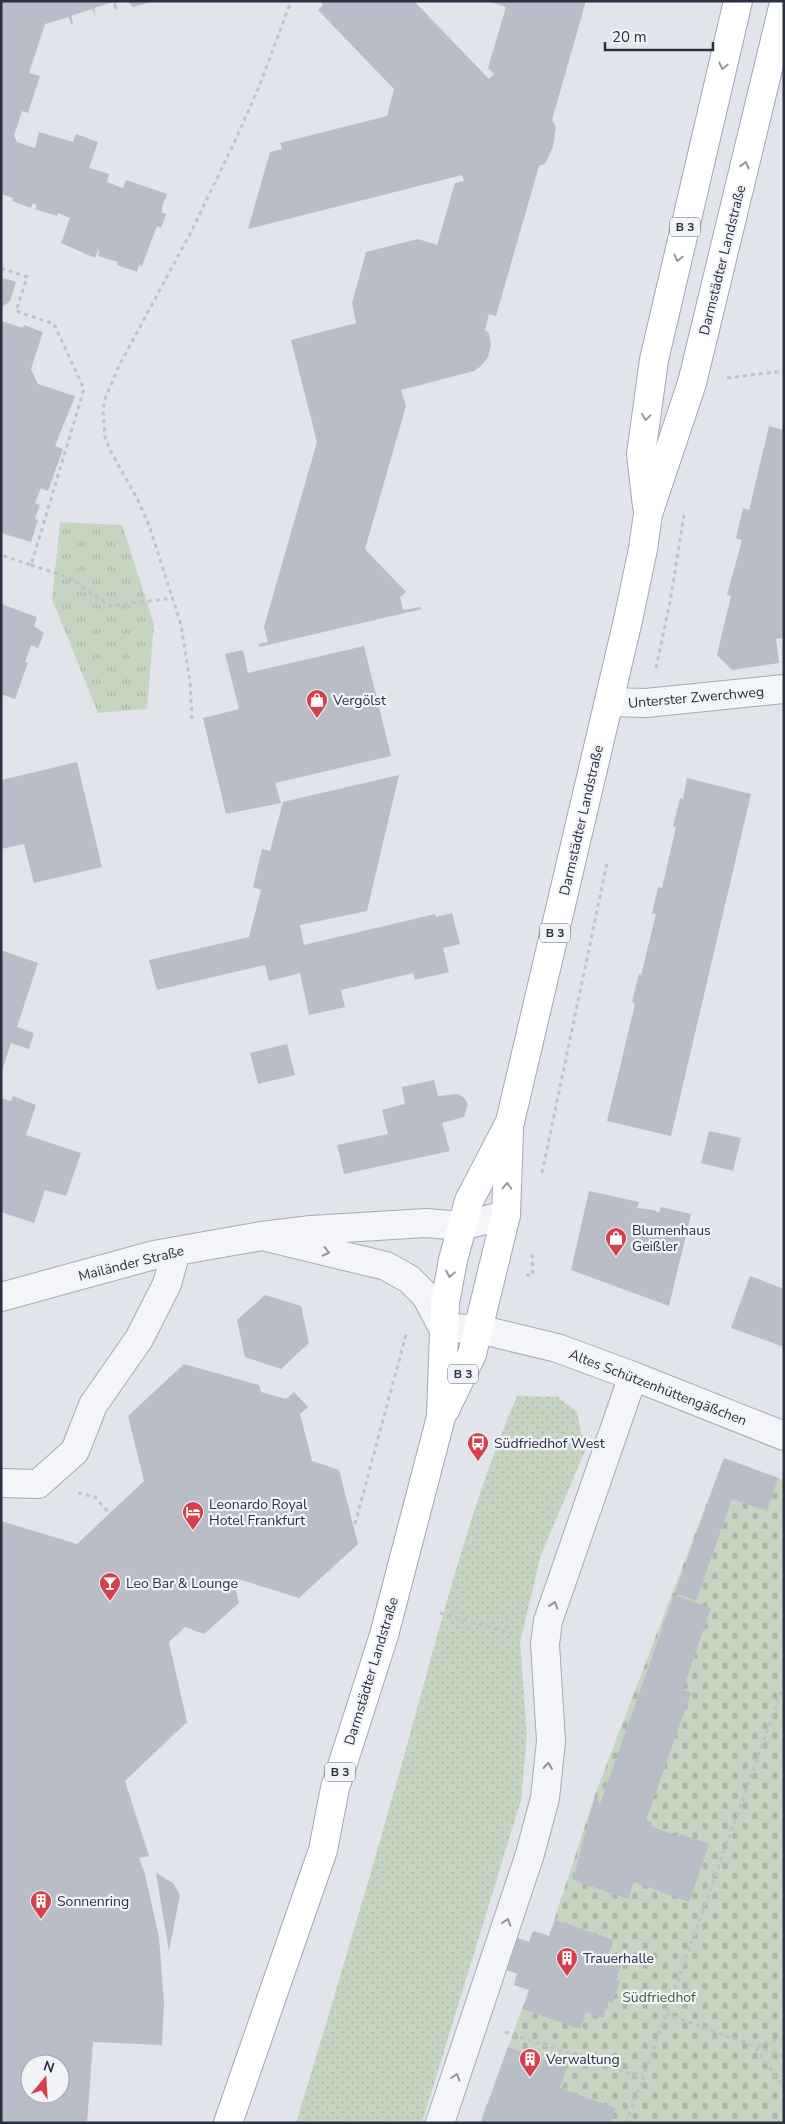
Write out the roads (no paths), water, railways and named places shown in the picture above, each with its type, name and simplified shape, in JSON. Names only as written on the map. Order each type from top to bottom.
[{"type":"main road","name":"Darmstädter Landstraße","points":[[648,514],[640,454],[654,360],[738,1]]},
{"type":"main road","name":"Darmstädter Landstraße","points":[[441,1417],[454,1395],[472,1354],[506,1215],[509,1124],[637,581],[648,514],[692,383],[784,3]]},
{"type":"main road","name":"Darmstädter Landstraße","points":[[228,2123],[323,1850],[335,1788],[384,1634],[441,1417],[445,1303],[461,1226],[469,1201],[509,1124]]},
{"type":"street","name":"Unterster Zwerchweg","points":[[609,702],[646,703],[784,689]]},
{"type":"street","name":"Mailänder Straße","points":[[1,1297],[154,1255],[262,1236],[311,1230],[426,1223],[461,1226],[506,1215]]},
{"type":"street","name":"Mailänder Straße","points":[[262,1236],[386,1266],[409,1279],[426,1296],[443,1328]]},
{"type":"street","points":[[1,1483],[38,1484],[75,1451],[93,1405],[139,1339],[167,1284],[176,1251]]},
{"type":"street","name":"Altes Schützenhüttengäßchen","points":[[443,1328],[478,1329],[531,1341],[587,1358],[784,1436]]},
{"type":"street","points":[[440,2123],[530,1854],[545,1798],[551,1741],[545,1644],[548,1621],[633,1376]]},
{"type":"place","name":"Vergölst","points":[[317,719]]},
{"type":"place","name":"Blumenhaus Geißler","points":[[616,1257]]},
{"type":"place","name":"Südfriedhof West","points":[[478,1462]]},
{"type":"place","name":"Leonardo Royal Hotel Frankfurt","points":[[193,1531]]},
{"type":"place","name":"Leo Bar & Lounge","points":[[110,1602]]},
{"type":"place","name":"Sonnenring","points":[[41,1920]]},
{"type":"place","name":"Trauerhalle","points":[[567,1977]]},
{"type":"place","name":"Verwaltung","points":[[530,2078]]},
{"type":"park label","name":"Südfriedhof","points":[[659,1997]]}]
